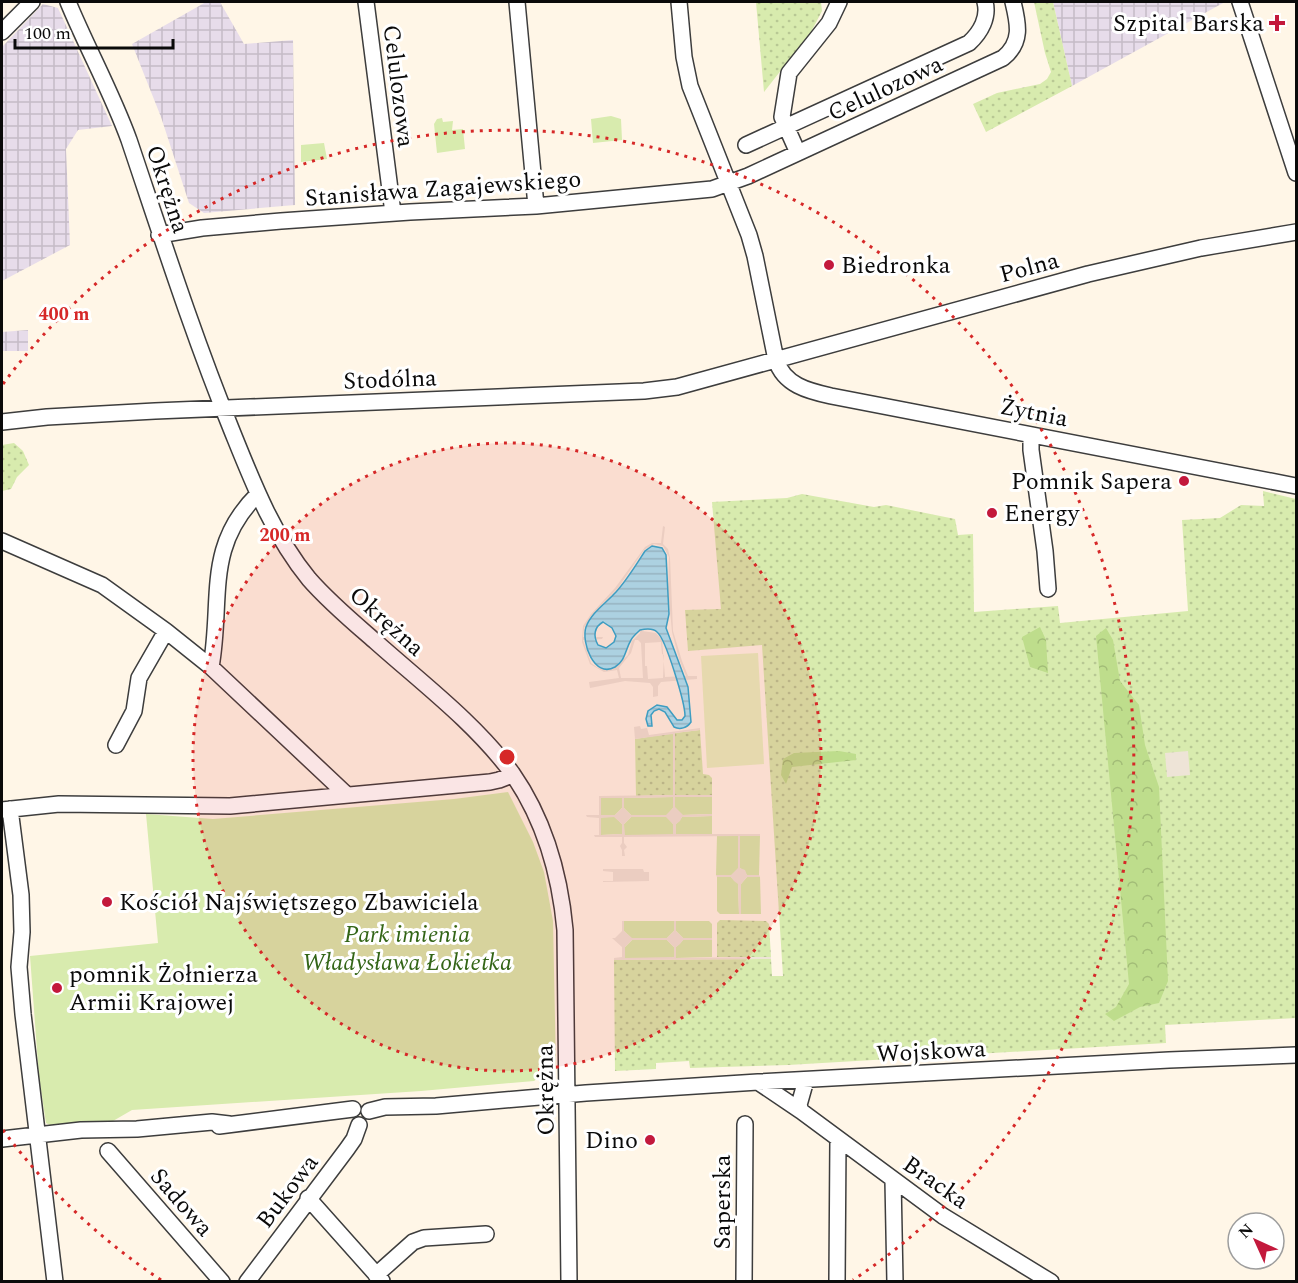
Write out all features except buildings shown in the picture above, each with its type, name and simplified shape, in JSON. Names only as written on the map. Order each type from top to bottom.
[{"type":"street","points":[[2,32],[32,2]]},
{"type":"street","name":"Okrężna","points":[[68,2],[120,118],[159,235],[223,409],[258,494],[288,550],[321,592],[487,744],[512,775],[541,827],[551,854],[561,897],[565,938],[570,1281]]},
{"type":"street","name":"Celulozowa","points":[[366,2],[393,213]]},
{"type":"street","points":[[517,2],[536,206]]},
{"type":"street","points":[[679,2],[683,51],[689,83],[755,256],[776,360]]},
{"type":"street","points":[[798,153],[782,114],[789,73],[829,23],[839,2]]},
{"type":"street","points":[[746,145],[969,43],[986,19],[985,2]]},
{"type":"street","name":"Celulozowa","points":[[729,184],[1004,58],[1013,49],[1018,38],[1018,22],[1013,2]]},
{"type":"street","points":[[1240,2],[1296,173]]},
{"type":"street","name":"Stanisława Zagajewskiego","points":[[159,235],[202,228],[393,213],[536,206],[704,190],[729,184]]},
{"type":"street","name":"Polna","points":[[776,360],[1121,266],[1201,248],[1296,232]]},
{"type":"street","name":"Stodólna","points":[[2,422],[47,417],[660,390],[776,360]]},
{"type":"street","name":"Żytnia","points":[[776,360],[779,369],[789,381],[823,394],[1296,486]]},
{"type":"street","points":[[1031,435],[1048,589]]},
{"type":"street","points":[[211,667],[221,555],[240,511],[258,494]]},
{"type":"street","points":[[2,541],[102,585],[166,631],[211,667],[347,795]]},
{"type":"street","points":[[116,745],[134,711],[139,678],[166,631]]},
{"type":"street","points":[[55,1281],[19,968],[22,932],[21,895],[6,810],[59,804],[230,806],[490,782],[512,775]]},
{"type":"street","name":"Wojskowa","points":[[2,1139],[88,1129],[137,1129],[212,1122],[228,1124],[302,1117],[360,1117],[385,1107],[417,1107],[758,1082],[1296,1055]]},
{"type":"street","points":[[801,1111],[799,1105],[806,1080]]},
{"type":"street","name":"Bracka","points":[[758,1082],[943,1216],[1051,1281]]},
{"type":"street","name":"Bukowa","points":[[247,1281],[347,1149],[354,1138],[360,1117]]},
{"type":"street","name":"Saperska","points":[[744,1281],[746,1124]]},
{"type":"street","points":[[837,1281],[838,1139]]},
{"type":"street","name":"Sadowa","points":[[108,1151],[222,1281]]},
{"type":"street","points":[[893,1180],[895,1281]]},
{"type":"street","points":[[308,1198],[379,1278],[412,1242],[424,1238],[486,1234]]},
{"type":"shaded area","points":[[206,2],[220,2],[244,44],[293,40],[295,205],[204,213],[189,203],[161,117],[132,44]]},
{"type":"shaded area","points":[[1053,2],[1225,2],[1072,86]]},
{"type":"shaded area","points":[[43,4],[58,8],[112,126],[78,130],[66,149],[70,245],[2,281],[2,47]]},
{"type":"shaded area","points":[[28,330],[28,351],[2,351],[2,332]]},
{"type":"shaded area","points":[[663,526],[665,527],[663,544],[668,549],[670,558],[673,631],[688,676],[697,676],[697,679],[661,682],[658,686],[658,696],[653,697],[653,687],[650,683],[625,681],[590,688],[589,682],[619,678],[617,670],[604,672],[590,664],[582,642],[583,626],[645,547],[652,543],[661,543]],"holes":[[[654,544],[663,546],[669,557],[668,588],[672,632],[686,676],[665,677],[664,661],[663,678],[648,679],[647,666],[645,666],[645,643],[661,642],[663,655],[662,640],[656,633],[642,631],[641,610],[638,610],[640,633],[632,641],[628,655],[613,669],[598,668],[591,663],[583,640],[602,639],[603,637],[583,637],[584,628],[591,616],[618,588],[644,550]],[[635,640],[638,640],[641,643],[643,678],[621,678],[619,668],[631,653]]]},
{"type":"shaded area","points":[[634,727],[647,728],[649,735],[700,728],[700,730],[675,733],[675,795],[712,795],[712,797],[675,797],[675,807],[683,815],[712,814],[712,816],[682,817],[676,824],[676,834],[760,834],[760,836],[740,836],[740,868],[745,870],[747,875],[759,875],[760,877],[747,877],[741,884],[741,914],[739,914],[738,884],[731,877],[717,877],[716,875],[731,875],[738,868],[738,836],[624,837],[627,847],[624,850],[625,856],[622,856],[620,846],[622,837],[595,837],[594,835],[599,835],[599,818],[586,815],[599,815],[599,796],[673,795],[673,734],[635,739]],"holes":[[[673,797],[673,808],[666,815],[631,815],[624,808],[624,798]],[[601,798],[622,798],[622,808],[615,815],[601,815]],[[614,817],[622,824],[622,834],[601,835],[601,818]],[[631,817],[666,817],[673,824],[673,834],[625,835],[624,824]]]},
{"type":"shaded area","points":[[1188,751],[1190,775],[1167,777],[1165,753]]},
{"type":"shaded area","points":[[603,869],[643,869],[644,872],[649,872],[649,881],[603,882],[613,881],[613,872],[603,871]]},
{"type":"shaded area","points":[[622,921],[624,921],[624,931],[632,938],[667,938],[674,931],[674,921],[676,921],[676,931],[683,938],[712,938],[712,940],[683,940],[676,947],[676,958],[771,957],[771,959],[614,960],[614,958],[622,957],[622,947],[612,938],[622,931]],"holes":[[[632,940],[667,940],[674,947],[674,957],[625,958],[625,947]]]},
{"type":"green space","points":[[756,2],[821,2],[822,11],[811,32],[764,92]]},
{"type":"green space","points":[[1034,2],[1053,2],[1072,86],[986,132],[973,104],[997,93],[1040,84],[1051,72]]},
{"type":"green space","points":[[611,116],[621,119],[622,140],[593,143],[591,119]]},
{"type":"green space","points":[[442,118],[443,122],[453,121],[452,130],[463,129],[465,149],[437,153],[434,124],[437,119]]},
{"type":"green space","points":[[324,143],[327,159],[301,162],[301,145]]},
{"type":"green space","points":[[14,443],[23,451],[29,465],[17,477],[11,489],[2,491],[2,445]]},
{"type":"green space","points":[[1263,491],[1296,499],[1296,1018],[1165,1025],[1166,1043],[788,1065],[690,1068],[689,1061],[656,1063],[656,1069],[615,1071],[614,960],[771,959],[772,976],[783,976],[762,645],[688,651],[685,610],[721,609],[712,502],[787,498],[802,494],[874,507],[886,505],[955,519],[958,535],[973,534],[974,612],[1058,606],[1060,623],[1188,611],[1182,520],[1220,518],[1241,505],[1264,506]]},
{"type":"green space","points":[[1040,627],[1046,640],[1048,673],[1030,667],[1022,637]]},
{"type":"green space","points":[[1106,628],[1113,640],[1120,681],[1139,705],[1145,745],[1159,787],[1168,981],[1159,1003],[1140,1007],[1114,1021],[1105,1014],[1116,1007],[1129,984],[1096,636]]},
{"type":"green space","points":[[758,653],[764,764],[707,768],[701,656]]},
{"type":"green space","points":[[700,730],[703,774],[712,778],[712,795],[675,795],[675,733]]},
{"type":"green space","points":[[673,733],[673,795],[636,796],[635,739]]},
{"type":"green space","points":[[839,751],[856,754],[856,760],[792,767],[786,784],[781,775],[783,759],[794,753]]},
{"type":"green space","name":"Park imienia Władysława Łokietka","points":[[508,792],[533,842],[544,872],[553,921],[556,1069],[548,1070],[534,1081],[421,1091],[132,1110],[113,1121],[52,1126],[46,1123],[39,1077],[30,956],[158,943],[146,814],[213,819],[454,799]]},
{"type":"green space","points":[[673,797],[673,808],[667,815],[631,815],[624,808],[624,798]]},
{"type":"green space","points":[[675,797],[712,797],[712,814],[682,815],[675,808]]},
{"type":"green space","points":[[601,798],[622,798],[622,808],[615,815],[601,815]]},
{"type":"green space","points":[[712,816],[712,834],[675,835],[676,824],[682,817]]},
{"type":"green space","points":[[601,817],[615,817],[622,824],[622,834],[601,835]]},
{"type":"green space","points":[[631,817],[667,817],[673,824],[673,835],[624,835],[624,824]]},
{"type":"green space","points":[[717,836],[738,836],[739,868],[732,875],[716,875]]},
{"type":"green space","points":[[740,836],[760,836],[759,875],[747,875],[740,868]]},
{"type":"green space","points":[[717,877],[731,877],[738,883],[739,914],[720,914],[717,911]]},
{"type":"green space","points":[[747,877],[760,877],[761,914],[741,914],[741,884]]},
{"type":"green space","points":[[720,920],[766,921],[769,924],[771,957],[717,957],[717,923]]},
{"type":"green space","points":[[624,921],[674,921],[674,931],[667,938],[631,938],[624,931]]},
{"type":"green space","points":[[676,921],[709,921],[712,924],[712,938],[683,938],[676,931]]},
{"type":"green space","points":[[632,940],[667,940],[674,947],[674,958],[625,958],[625,947]]},
{"type":"green space","points":[[683,940],[712,940],[712,957],[676,958],[676,947]]},
{"type":"water","points":[[652,546],[662,548],[666,555],[669,614],[666,628],[688,687],[691,722],[683,728],[674,727],[665,712],[659,709],[651,715],[652,726],[648,726],[646,719],[648,711],[657,705],[667,707],[677,720],[682,720],[685,716],[674,672],[665,646],[657,632],[651,629],[640,630],[632,639],[621,661],[615,667],[608,669],[595,664],[585,641],[586,627],[591,617],[620,587],[645,551]],"holes":[[[603,622],[612,628],[616,636],[614,642],[606,648],[598,645],[595,638],[598,626]]]},
{"type":"place","name":"Szpital Barska","points":[[1277,23]]},
{"type":"place","name":"Biedronka","points":[[829,265]]},
{"type":"place","name":"Pomnik Sapera","points":[[1184,481]]},
{"type":"place","name":"Energy","points":[[992,513]]},
{"type":"place","name":"Kościół Najświętszego Zbawiciela","points":[[107,902]]},
{"type":"place","name":"pomnik Żołnierza Armii Krajowej","points":[[57,988]]},
{"type":"place","name":"Dino","points":[[650,1140]]}]
